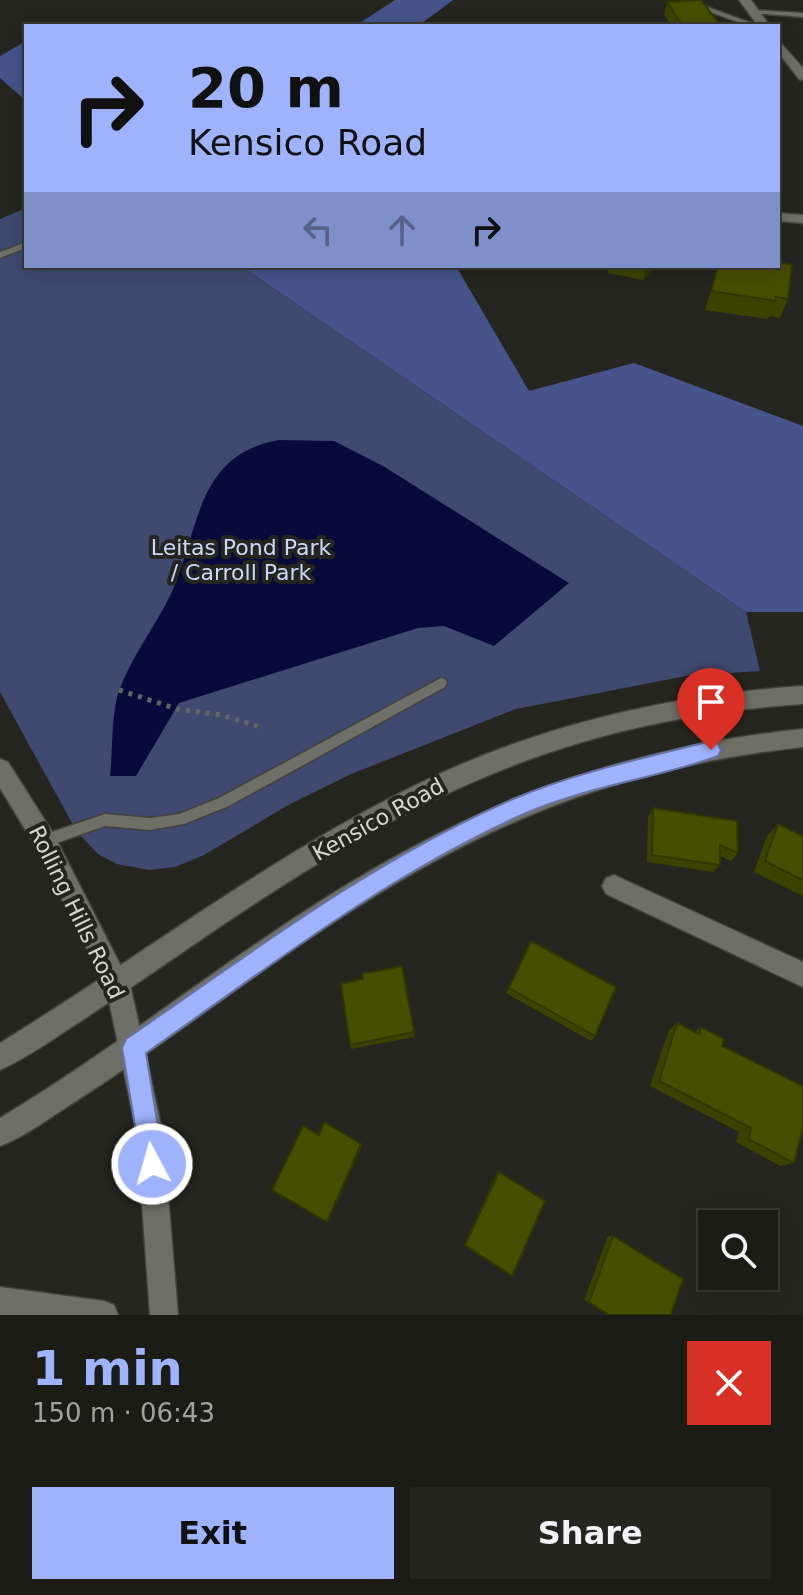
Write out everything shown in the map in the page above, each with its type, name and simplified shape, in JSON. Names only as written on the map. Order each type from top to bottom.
[{"type":"street","points":[[745,0],[762,24]]},
{"type":"street","points":[[780,47],[803,76]]},
{"type":"street","points":[[780,217],[803,219]]},
{"type":"street","name":"Kensico Road","points":[[0,1057],[118,984],[344,835],[413,797],[479,766],[558,738],[616,722],[697,706],[803,695]]},
{"type":"street","points":[[0,1133],[134,1048],[349,898],[417,857],[486,821],[554,792],[623,770],[693,753],[803,738]]},
{"type":"street","name":"Rolling Hills Road","points":[[0,769],[45,841],[118,984],[150,1134],[164,1315]]},
{"type":"street","points":[[614,886],[803,975]]},
{"type":"street","points":[[0,1301],[104,1315]]},
{"type":"lane","points":[[687,8],[702,7],[751,24]]},
{"type":"lane","points":[[753,12],[803,15]]},
{"type":"lane","points":[[0,255],[24,246]]},
{"type":"lane","points":[[45,841],[105,820],[150,824],[179,820],[224,802],[441,683]]},
{"type":"path","points":[[119,690],[177,709],[221,715],[260,727]]},
{"type":"green space","name":"Leitas Pond Park / Carroll Park","points":[[24,209],[24,268],[244,268],[746,612],[760,671],[686,676],[516,709],[351,774],[290,804],[204,855],[175,867],[149,870],[117,864],[98,854],[77,832],[0,692],[0,219]]},
{"type":"shaded area","points":[[395,0],[453,0],[421,24],[358,24]]},
{"type":"shaded area","points":[[24,42],[24,99],[0,78],[0,56]]},
{"type":"shaded area","points":[[244,268],[457,268],[529,391],[634,363],[803,426],[803,612],[746,612]]},
{"type":"shaded area","points":[[279,440],[334,441],[383,466],[569,583],[494,646],[444,626],[418,628],[179,703],[136,776],[110,776],[113,721],[119,691],[171,594],[204,499],[231,461],[251,448]]},
{"type":"building","points":[[701,0],[719,24],[682,24],[667,2]]},
{"type":"building","points":[[780,262],[792,265],[788,299],[776,297],[776,301],[711,291],[717,268],[780,268]]},
{"type":"building","points":[[653,808],[737,821],[738,853],[720,845],[720,865],[652,855]]},
{"type":"building","points":[[778,824],[803,836],[803,880],[765,861]]},
{"type":"building","points":[[531,941],[616,987],[595,1036],[509,988]]},
{"type":"building","points":[[402,966],[414,1032],[350,1045],[341,984],[363,979],[362,974]]},
{"type":"building","points":[[677,1023],[699,1034],[701,1027],[724,1039],[722,1046],[803,1086],[803,1127],[794,1163],[748,1139],[751,1128],[659,1081]]},
{"type":"building","points":[[324,1122],[361,1144],[327,1222],[272,1190],[303,1126],[319,1135]]},
{"type":"building","points":[[499,1172],[545,1201],[512,1276],[465,1245]]},
{"type":"building","points":[[613,1236],[683,1279],[671,1315],[609,1315],[589,1302]]},
{"type":"route","points":[[152,1164],[150,1134],[134,1048],[349,898],[453,838],[486,821],[588,780],[711,750]]}]
